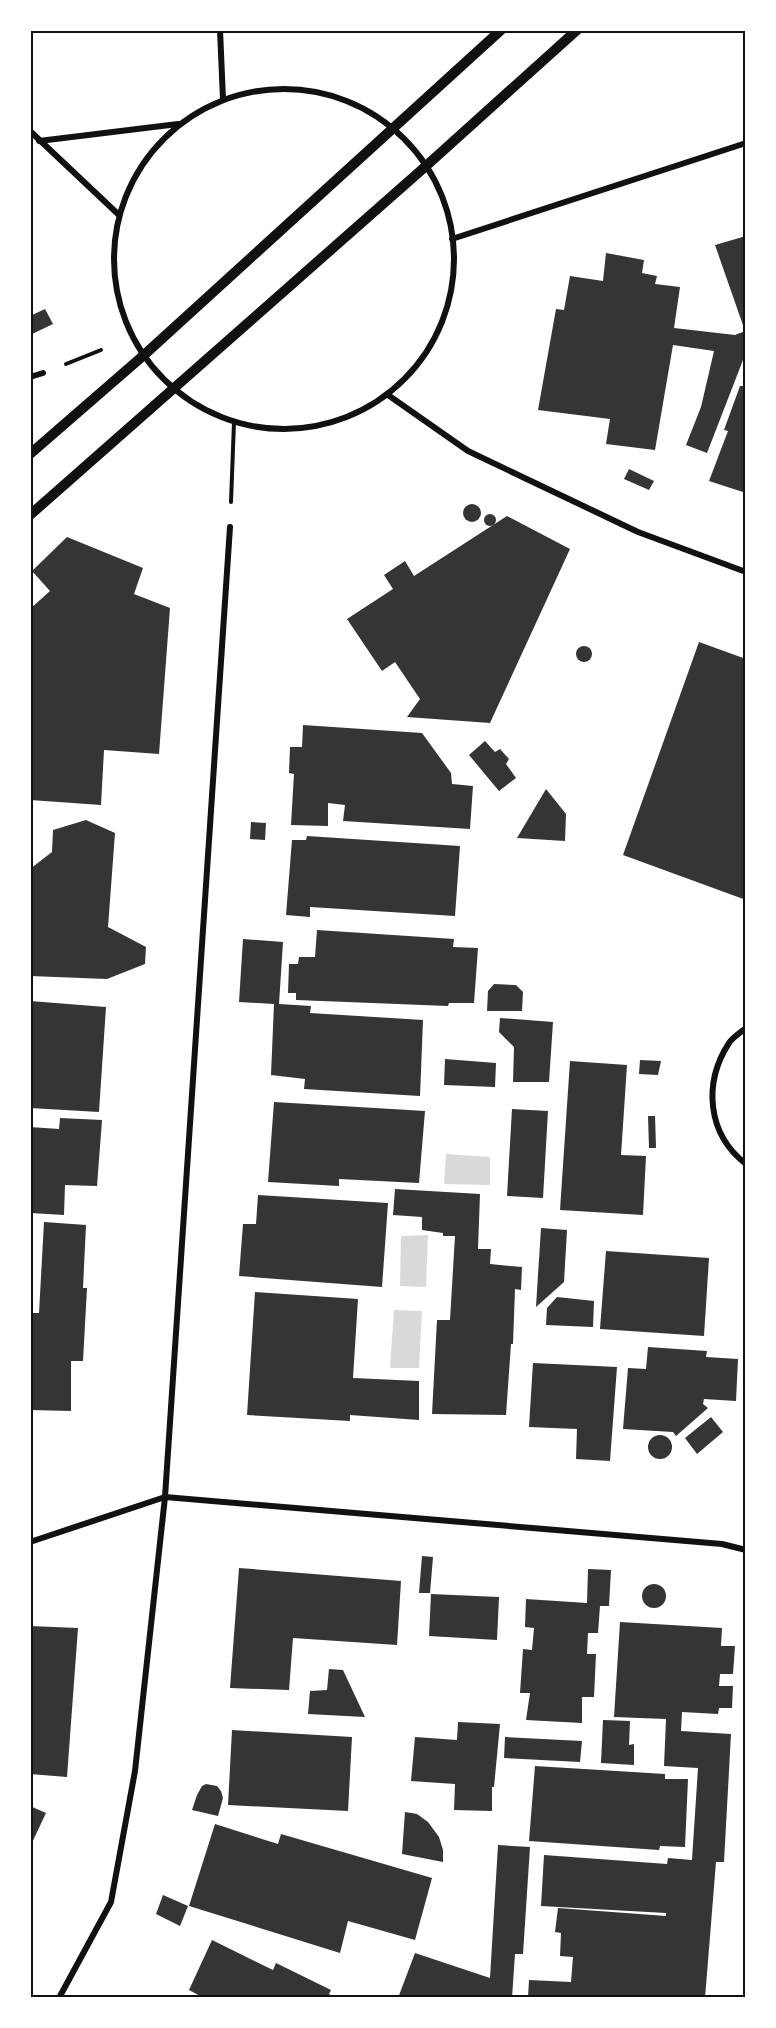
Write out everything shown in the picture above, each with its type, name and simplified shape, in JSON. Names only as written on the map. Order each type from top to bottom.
[{"type":"street","points":[[220,30],[223,99]]},
{"type":"street","points":[[30,454],[144,355],[501,30]]},
{"type":"street","points":[[30,515],[577,30]]},
{"type":"street","points":[[282,88],[312,90],[342,99],[369,111],[393,129],[411,147],[426,166],[444,201],[452,239],[454,268],[450,297],[441,325],[410,375],[388,395],[360,411],[330,423],[298,428],[266,428],[234,422],[201,408],[173,388],[144,355],[133,337],[121,308],[115,277],[114,246],[119,215],[128,189],[142,165],[159,143],[179,124],[223,99],[252,91],[282,88]]},
{"type":"street","points":[[39,141],[179,124]]},
{"type":"street","points":[[30,130],[119,215]]},
{"type":"street","points":[[452,239],[746,143]]},
{"type":"street","points":[[30,377],[43,373]]},
{"type":"street","points":[[388,395],[468,451],[638,532],[746,572]]},
{"type":"street","points":[[59,1998],[111,1902],[135,1771],[165,1497],[230,527]]},
{"type":"street","points":[[746,1028],[730,1041],[716,1068],[711,1098],[718,1128],[734,1155],[746,1164]]},
{"type":"street","points":[[30,1542],[165,1497],[722,1544],[746,1550]]},
{"type":"path","points":[[43,373],[133,337]]},
{"type":"path","points":[[230,527],[234,422]]},
{"type":"shaded area","points":[[446,1154],[490,1157],[490,1185],[444,1184]]},
{"type":"shaded area","points":[[428,1235],[426,1287],[400,1286],[401,1236]]},
{"type":"shaded area","points":[[394,1310],[422,1311],[419,1368],[390,1368]]},
{"type":"building","points":[[746,236],[746,360],[743,360],[707,453],[686,445],[701,407],[714,351],[673,345],[655,450],[606,444],[610,419],[538,410],[556,309],[564,310],[570,276],[603,281],[606,253],[644,260],[642,273],[657,276],[655,284],[680,287],[674,328],[735,335],[745,331],[715,245]]},
{"type":"building","points":[[45,309],[53,324],[30,335],[30,316]]},
{"type":"building","points":[[740,386],[746,386],[746,493],[709,481],[728,431],[724,430]]},
{"type":"building","points":[[629,469],[654,481],[649,490],[624,479]]},
{"type":"building","points":[[472,504],[478,507],[481,513],[478,519],[472,522],[466,519],[463,513],[466,507]]},
{"type":"building","points":[[492,514],[496,520],[492,526],[488,526],[484,518]]},
{"type":"building","points":[[507,516],[570,549],[490,723],[407,717],[420,699],[395,662],[382,671],[347,619],[393,589],[384,575],[405,561],[414,576]]},
{"type":"building","points":[[67,537],[143,568],[134,594],[170,608],[159,754],[104,750],[101,805],[30,800],[30,609],[50,591],[32,571]]},
{"type":"building","points":[[699,642],[746,659],[746,900],[623,855]]},
{"type":"building","points":[[584,646],[590,648],[592,654],[590,660],[584,662],[578,660],[576,654],[578,648]]},
{"type":"building","points":[[303,725],[422,733],[451,773],[452,784],[473,786],[470,829],[343,821],[345,805],[328,803],[328,826],[291,825],[294,774],[289,773],[290,747],[302,747]]},
{"type":"building","points":[[485,741],[495,752],[500,749],[509,759],[506,764],[516,778],[499,791],[469,755]]},
{"type":"building","points":[[546,789],[566,814],[565,841],[517,838]]},
{"type":"building","points":[[86,820],[115,833],[108,927],[146,947],[145,964],[107,979],[30,976],[30,869],[52,852],[53,830]]},
{"type":"building","points":[[251,822],[266,823],[265,840],[250,839]]},
{"type":"building","points":[[307,836],[460,846],[455,916],[310,907],[310,917],[286,915],[292,840],[306,840]]},
{"type":"building","points":[[317,930],[454,939],[453,947],[478,948],[474,1003],[449,1003],[448,1006],[296,1000],[296,993],[288,993],[289,964],[298,964],[299,957],[315,957]]},
{"type":"building","points":[[243,939],[283,942],[279,1004],[311,1006],[310,1013],[423,1020],[420,1096],[304,1089],[305,1079],[271,1075],[274,1004],[239,1002]]},
{"type":"building","points":[[494,984],[516,985],[523,992],[522,1011],[487,1011],[488,991]]},
{"type":"building","points":[[30,1001],[106,1007],[99,1112],[30,1108]]},
{"type":"building","points":[[500,1018],[553,1022],[549,1082],[513,1082],[514,1047],[499,1032]]},
{"type":"building","points":[[445,1059],[496,1063],[495,1087],[444,1085]]},
{"type":"building","points":[[640,1060],[661,1061],[658,1075],[639,1074]]},
{"type":"building","points":[[570,1061],[627,1065],[621,1155],[646,1156],[643,1215],[560,1210]]},
{"type":"building","points":[[274,1102],[425,1111],[419,1183],[339,1179],[339,1186],[268,1182]]},
{"type":"building","points":[[512,1109],[548,1111],[543,1198],[507,1196]]},
{"type":"building","points":[[648,1116],[655,1116],[656,1148],[649,1148]]},
{"type":"building","points":[[60,1118],[102,1120],[97,1186],[65,1185],[64,1215],[30,1213],[30,1127],[59,1129]]},
{"type":"building","points":[[395,1189],[480,1194],[478,1249],[491,1249],[490,1264],[522,1267],[521,1290],[515,1289],[513,1344],[511,1344],[506,1415],[432,1414],[437,1320],[450,1320],[455,1236],[443,1236],[443,1233],[422,1230],[422,1217],[393,1215]]},
{"type":"building","points":[[258,1195],[388,1203],[382,1287],[239,1276],[243,1224],[256,1224]]},
{"type":"building","points":[[44,1222],[86,1225],[83,1288],[87,1288],[83,1361],[71,1361],[71,1411],[30,1410],[30,1313],[39,1313]]},
{"type":"building","points":[[541,1228],[567,1230],[564,1282],[536,1307]]},
{"type":"building","points":[[606,1251],[709,1258],[704,1336],[600,1329]]},
{"type":"building","points":[[255,1292],[358,1299],[353,1378],[419,1381],[419,1420],[350,1415],[350,1421],[247,1415]]},
{"type":"building","points":[[557,1297],[594,1301],[593,1327],[546,1325],[547,1308]]},
{"type":"building","points":[[648,1347],[707,1351],[706,1357],[738,1359],[736,1401],[704,1399],[703,1404],[708,1408],[676,1436],[673,1432],[623,1429],[628,1368],[646,1369]]},
{"type":"building","points":[[533,1363],[617,1367],[610,1461],[576,1459],[577,1429],[529,1427]]},
{"type":"building","points":[[711,1417],[723,1432],[697,1454],[685,1438]]},
{"type":"building","points":[[660,1435],[668,1439],[672,1447],[668,1455],[660,1459],[652,1455],[648,1447],[652,1439]]},
{"type":"building","points":[[422,1556],[433,1557],[430,1593],[419,1593]]},
{"type":"building","points":[[239,1568],[401,1581],[397,1645],[293,1638],[289,1690],[230,1688]]},
{"type":"building","points":[[588,1569],[611,1570],[609,1606],[600,1606],[598,1633],[588,1633],[587,1654],[596,1654],[594,1697],[582,1697],[582,1723],[526,1720],[530,1693],[520,1693],[523,1649],[532,1650],[534,1628],[525,1627],[526,1599],[587,1603]]},
{"type":"building","points":[[649,1584],[659,1584],[666,1591],[666,1601],[659,1608],[649,1608],[642,1601],[642,1591]]},
{"type":"building","points":[[431,1594],[499,1597],[497,1640],[429,1636]]},
{"type":"building","points":[[620,1622],[722,1628],[721,1646],[735,1646],[733,1674],[720,1674],[719,1686],[733,1686],[732,1708],[719,1708],[718,1714],[682,1712],[681,1731],[731,1734],[724,1862],[716,1862],[705,1998],[528,1998],[529,1980],[571,1982],[573,1957],[560,1956],[561,1933],[555,1932],[558,1908],[666,1916],[666,1913],[541,1906],[544,1855],[667,1864],[668,1858],[692,1860],[698,1768],[664,1766],[666,1719],[614,1717]]},
{"type":"building","points":[[30,1626],[78,1628],[67,1777],[30,1774]]},
{"type":"building","points":[[329,1669],[343,1670],[365,1717],[308,1714],[310,1691],[327,1690]]},
{"type":"building","points":[[603,1720],[630,1721],[629,1745],[634,1744],[634,1765],[601,1763]]},
{"type":"building","points":[[458,1722],[500,1724],[494,1787],[492,1787],[492,1811],[454,1810],[455,1784],[411,1781],[415,1737],[457,1740]]},
{"type":"building","points":[[232,1730],[352,1737],[348,1811],[228,1805]]},
{"type":"building","points":[[505,1737],[582,1741],[580,1762],[504,1758]]},
{"type":"building","points":[[535,1766],[665,1774],[665,1779],[688,1779],[685,1847],[660,1846],[659,1850],[529,1841]]},
{"type":"building","points":[[206,1784],[217,1786],[221,1791],[223,1798],[218,1816],[192,1810],[197,1795],[202,1786]]},
{"type":"building","points":[[30,1806],[46,1813],[30,1847]]},
{"type":"building","points":[[405,1812],[417,1814],[428,1822],[439,1837],[443,1850],[443,1862],[402,1854]]},
{"type":"building","points":[[215,1824],[278,1844],[281,1834],[432,1878],[415,1940],[348,1921],[340,1953],[189,1906]]},
{"type":"building","points":[[498,1845],[530,1847],[523,1954],[515,1954],[512,1998],[398,1998],[415,1953],[490,1978]]},
{"type":"building","points":[[163,1895],[188,1906],[180,1926],[156,1914]]},
{"type":"building","points":[[212,1940],[273,1970],[276,1963],[331,1990],[329,1994],[335,1998],[204,1998],[189,1990]]}]
